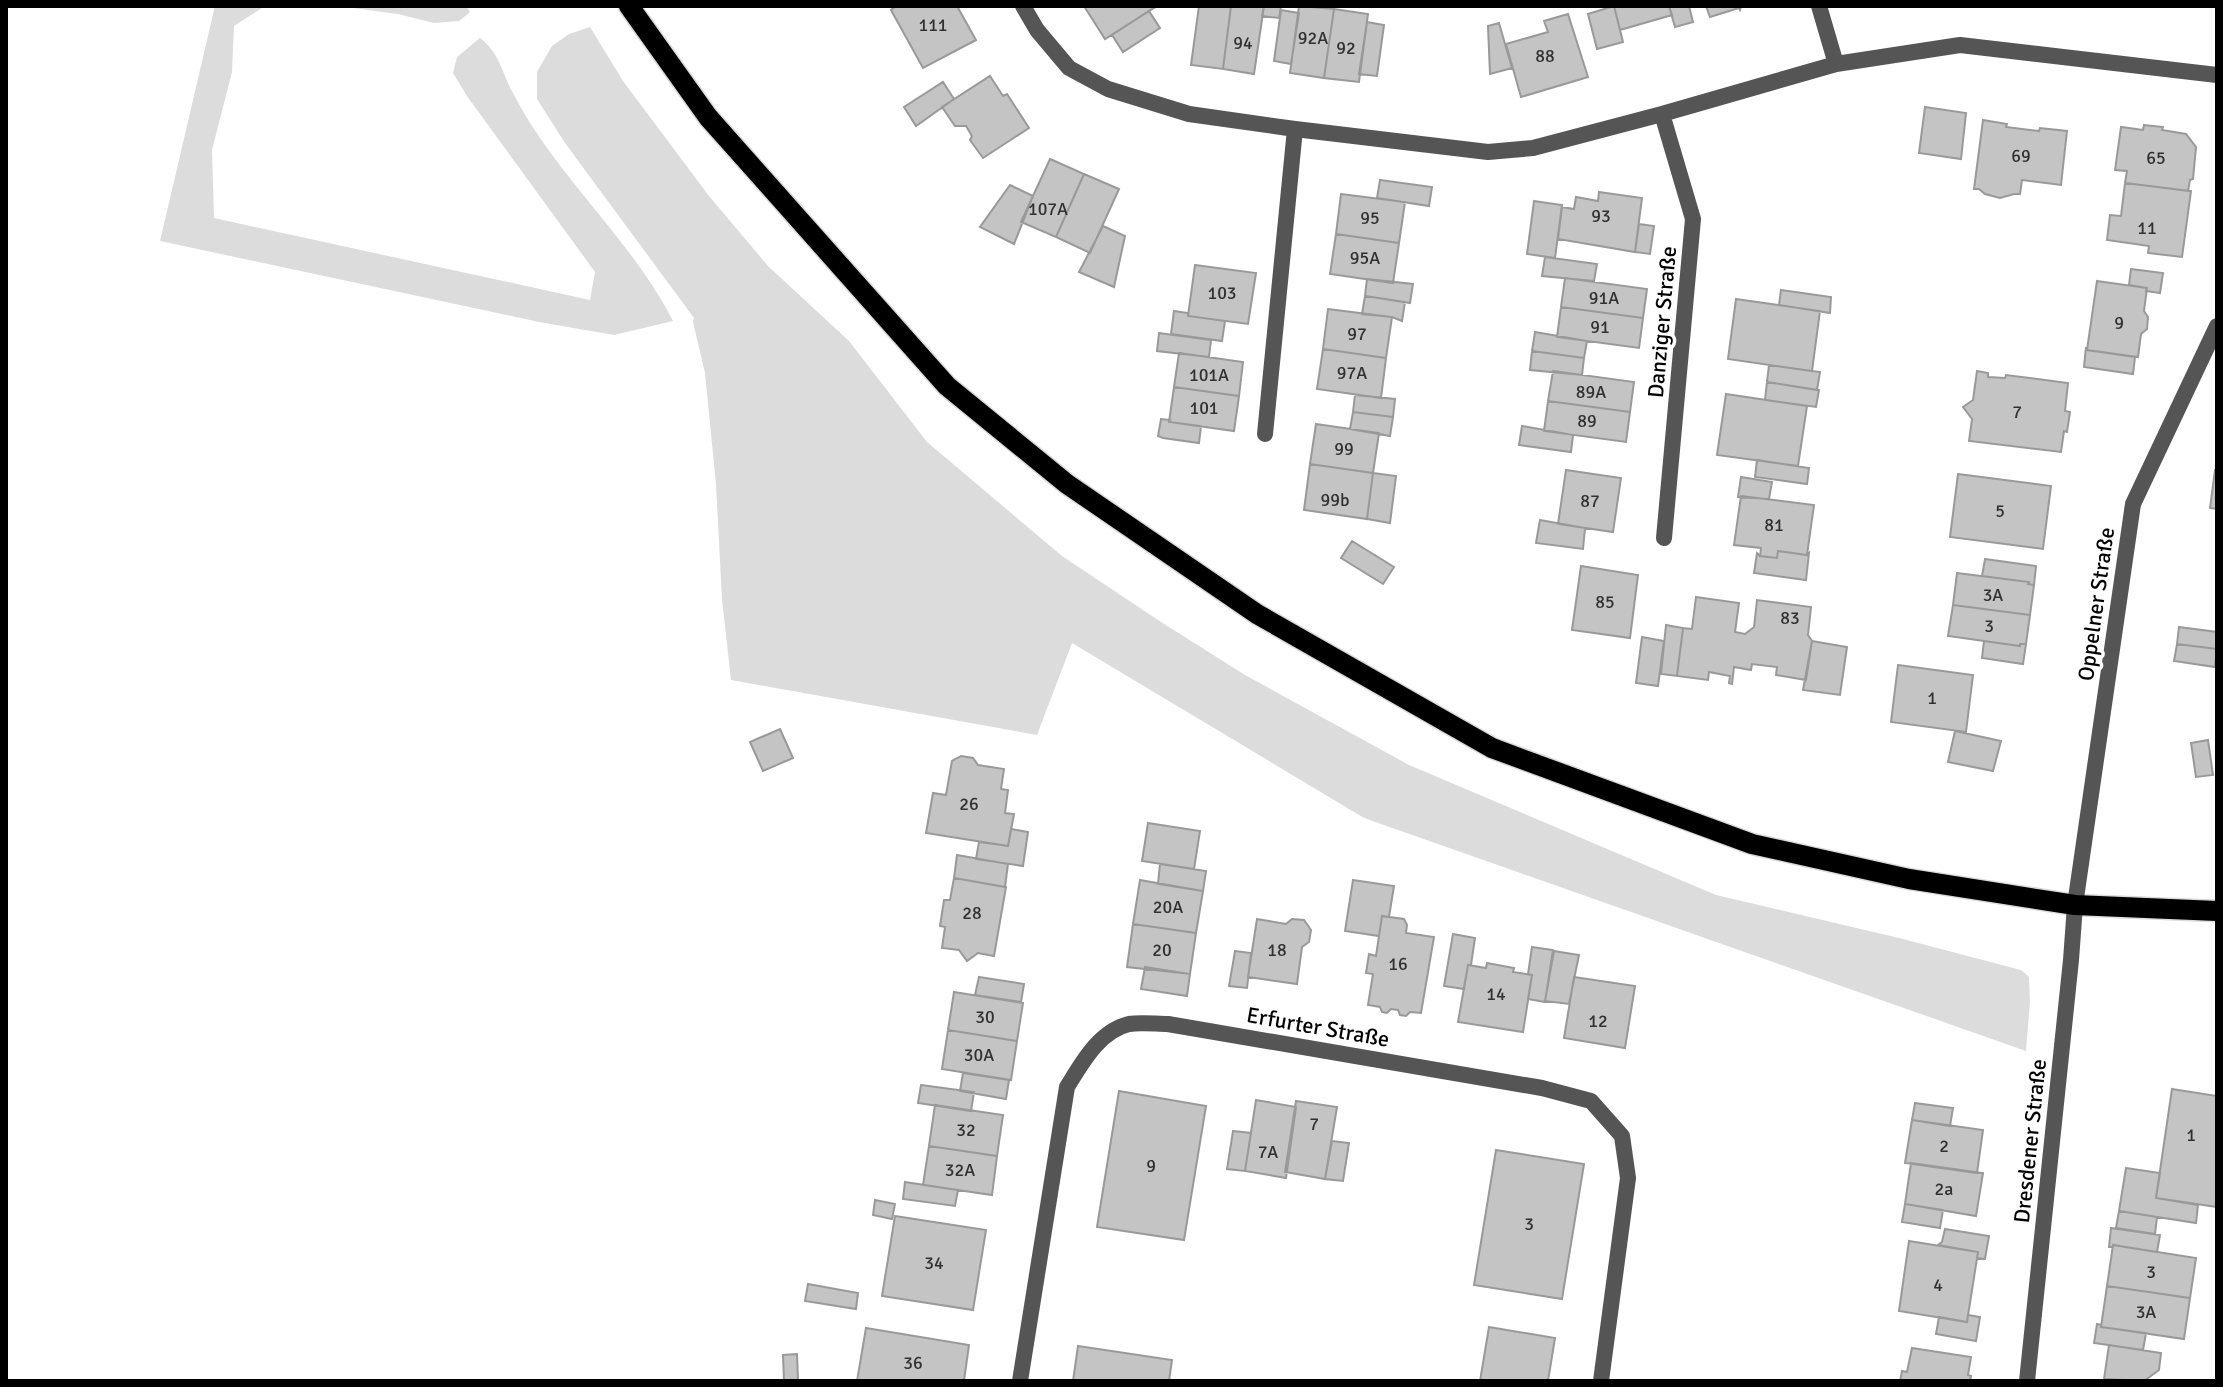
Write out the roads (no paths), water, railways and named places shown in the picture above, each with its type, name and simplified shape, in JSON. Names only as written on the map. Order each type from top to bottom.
[{"type":"main road","points":[[629,6],[708,117],[947,386],[1067,484],[1257,614],[1492,748],[1752,844],[1909,879],[2075,905],[2217,911]]},
{"type":"street","points":[[1023,6],[1037,30],[1069,68],[1108,89],[1189,114],[1488,152],[1533,148],[1836,64],[1960,45],[2217,75]]},
{"type":"street","points":[[1819,6],[1836,64]]},
{"type":"street","name":"Danziger Straße","points":[[1662,114],[1693,219],[1664,538]]},
{"type":"street","points":[[1265,434],[1295,129]]},
{"type":"street","name":"Oppelner Straße","points":[[2075,905],[2133,504],[2217,326]]},
{"type":"street","name":"Dresdener Straße","points":[[2027,1381],[2075,905]]},
{"type":"street","name":"Erfurter Straße","points":[[1020,1381],[1067,1087],[1101,1039],[1129,1024],[1168,1024],[1542,1088],[1591,1101],[1622,1136],[1628,1178],[1601,1381]]}]
